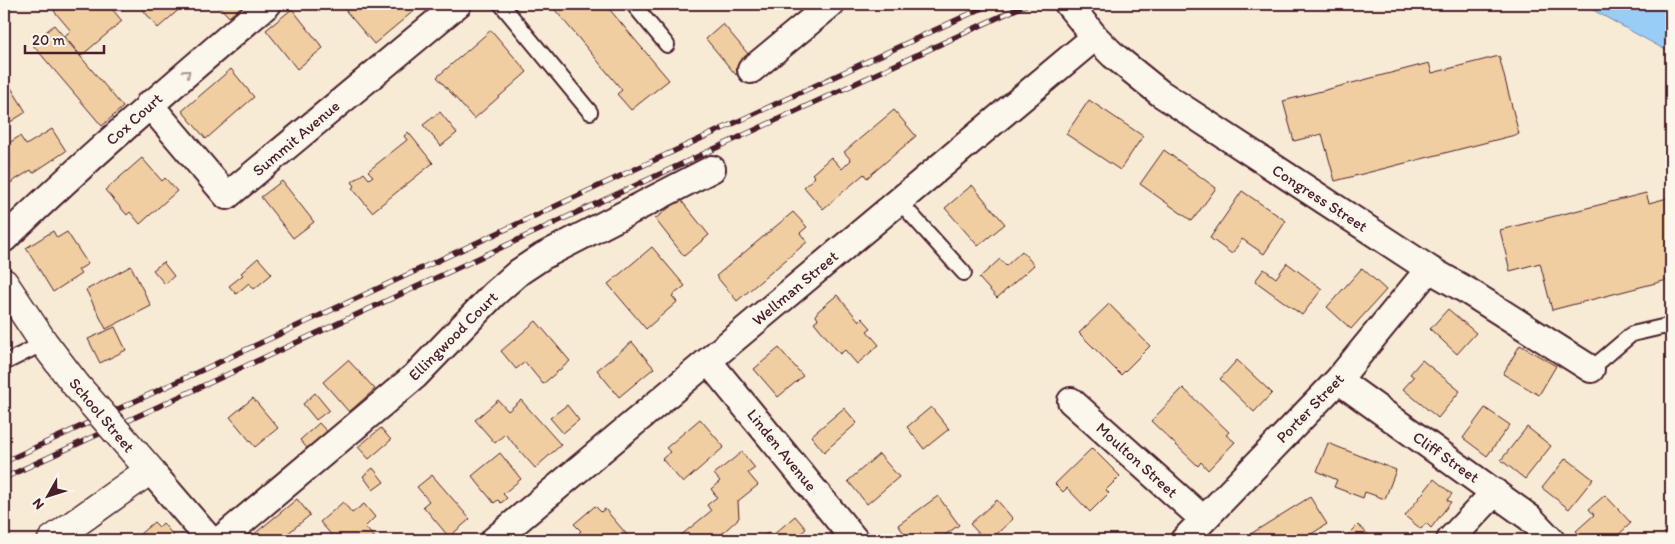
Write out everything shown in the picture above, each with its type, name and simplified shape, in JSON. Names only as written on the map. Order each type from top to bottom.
[{"type":"street","name":"Cox Court","points":[[4,239],[56,188],[149,104],[268,4]]},
{"type":"street","name":"Summit Avenue","points":[[149,104],[227,196],[458,4]]},
{"type":"street","points":[[750,70],[831,4]]},
{"type":"street","name":"Congress Street","points":[[1068,4],[1095,37],[1124,64],[1160,93],[1429,270],[1466,290],[1591,369]]},
{"type":"street","name":"Wellman Street","points":[[494,540],[1095,37]]},
{"type":"street","name":"Ellingwood Court","points":[[220,540],[415,376],[494,294],[519,272],[543,256],[712,170]]},
{"type":"street","name":"Porter Street","points":[[1184,540],[1338,380],[1429,270]]},
{"type":"street","name":"School Street","points":[[4,283],[44,343],[76,384],[210,540]]},
{"type":"street","name":"Linden Avenue","points":[[708,361],[855,540]]},
{"type":"street","name":"Cliff Street","points":[[1338,380],[1530,518],[1551,540]]},
{"type":"street","name":"Moulton Street","points":[[1071,401],[1204,519]]},
{"type":"street","points":[[52,540],[143,462]]},
{"type":"street","points":[[1450,540],[1495,492]]},
{"type":"lane","points":[[501,4],[590,112]]},
{"type":"lane","points":[[633,4],[667,45]]},
{"type":"lane","points":[[899,202],[964,272]]},
{"type":"lane","points":[[1591,369],[1632,334],[1671,325]]},
{"type":"lane","points":[[4,363],[44,343]]},
{"type":"water","points":[[1582,4],[1671,4],[1671,53]]},
{"type":"building","points":[[63,4],[108,4],[122,21],[81,56],[64,36],[71,31],[54,11]]},
{"type":"building","points":[[138,4],[184,4],[184,5],[158,28]]},
{"type":"building","points":[[217,4],[244,4],[229,17]]},
{"type":"building","points":[[340,4],[411,4],[416,9],[374,44]]},
{"type":"building","points":[[550,4],[605,4],[669,80],[631,110],[617,94],[622,90]]},
{"type":"building","points":[[292,9],[323,48],[297,69],[266,30]]},
{"type":"building","points":[[723,24],[754,61],[736,75],[706,39]]},
{"type":"building","points":[[54,25],[123,107],[102,126],[32,44]]},
{"type":"building","points":[[491,30],[527,72],[474,119],[437,77]]},
{"type":"building","points":[[1499,56],[1519,134],[1335,181],[1322,134],[1294,141],[1283,101],[1429,63],[1432,73]]},
{"type":"building","points":[[231,69],[254,97],[206,139],[182,111]]},
{"type":"building","points":[[10,86],[26,112],[4,126],[4,89]]},
{"type":"building","points":[[1089,100],[1143,136],[1120,170],[1066,134]]},
{"type":"building","points":[[894,110],[916,136],[867,178],[864,174],[823,209],[804,187],[815,177],[812,174],[831,157],[842,169],[851,160],[844,152]]},
{"type":"building","points":[[440,112],[457,133],[441,146],[423,125]]},
{"type":"building","points":[[52,129],[66,151],[33,173],[31,170],[4,187],[4,146],[20,136],[26,145]]},
{"type":"building","points":[[408,132],[433,163],[372,212],[352,188],[355,186],[352,182],[364,173],[369,179],[373,176],[368,171],[407,140],[404,136]]},
{"type":"building","points":[[1164,150],[1216,188],[1192,221],[1140,184]]},
{"type":"building","points":[[142,158],[162,181],[165,178],[177,191],[140,224],[130,212],[127,215],[105,190]]},
{"type":"building","points":[[282,181],[314,222],[293,238],[261,197]]},
{"type":"building","points":[[972,185],[1005,224],[978,246],[945,208]]},
{"type":"building","points":[[1242,191],[1286,221],[1264,254],[1242,239],[1232,254],[1210,238]]},
{"type":"building","points":[[1646,193],[1649,203],[1671,197],[1671,279],[1552,310],[1540,263],[1510,271],[1500,230]]},
{"type":"building","points":[[680,199],[709,235],[684,256],[655,219]]},
{"type":"building","points":[[793,212],[807,227],[800,233],[807,242],[737,301],[716,276]]},
{"type":"building","points":[[53,231],[57,238],[67,232],[88,264],[78,270],[81,274],[53,292],[26,248]]},
{"type":"building","points":[[652,247],[685,286],[672,296],[677,302],[646,329],[608,284]]},
{"type":"building","points":[[1022,251],[1034,265],[997,298],[979,278],[1000,259],[1006,266]]},
{"type":"building","points":[[258,258],[272,274],[254,289],[249,283],[236,294],[229,286],[243,275],[241,273]]},
{"type":"building","points":[[163,262],[174,276],[165,284],[153,270]]},
{"type":"building","points":[[1287,263],[1322,289],[1302,315],[1255,281],[1264,269],[1276,278]]},
{"type":"building","points":[[131,266],[151,306],[106,329],[86,290]]},
{"type":"building","points":[[1362,268],[1386,290],[1351,329],[1327,307]]},
{"type":"building","points":[[837,295],[859,321],[862,318],[871,328],[867,331],[879,345],[857,364],[845,350],[840,354],[814,322],[818,319],[816,316],[817,312]]},
{"type":"building","points":[[1109,304],[1150,346],[1121,375],[1079,333]]},
{"type":"building","points":[[1448,309],[1476,333],[1457,354],[1430,329]]},
{"type":"building","points":[[536,321],[570,361],[543,384],[525,362],[516,369],[501,351]]},
{"type":"building","points":[[115,327],[126,350],[100,363],[88,339]]},
{"type":"building","points":[[632,342],[654,368],[619,397],[597,370]]},
{"type":"building","points":[[1520,345],[1556,366],[1539,395],[1503,374]]},
{"type":"building","points":[[779,348],[803,376],[778,397],[754,369]]},
{"type":"building","points":[[348,360],[375,389],[349,412],[323,382]]},
{"type":"building","points":[[1237,360],[1272,393],[1254,412],[1220,379]]},
{"type":"building","points":[[1422,360],[1460,391],[1438,418],[1403,389],[1414,377],[1410,374]]},
{"type":"building","points":[[1183,388],[1229,432],[1226,435],[1235,442],[1208,470],[1201,462],[1198,466],[1151,421]]},
{"type":"building","points":[[315,393],[329,410],[316,420],[303,404]]},
{"type":"building","points":[[253,398],[278,428],[255,447],[230,417]]},
{"type":"building","points":[[498,400],[508,411],[521,400],[561,445],[535,468],[505,434],[495,443],[475,420]]},
{"type":"building","points":[[567,405],[579,420],[563,433],[550,418]]},
{"type":"building","points":[[931,407],[949,429],[924,449],[907,427]]},
{"type":"building","points":[[844,408],[857,423],[824,452],[811,436]]},
{"type":"building","points":[[1485,408],[1510,425],[1487,456],[1463,438]]},
{"type":"building","points":[[700,419],[724,447],[683,483],[662,459],[670,452],[666,448]]},
{"type":"building","points":[[319,423],[333,438],[313,455],[300,440]]},
{"type":"building","points":[[1527,427],[1551,446],[1525,479],[1501,460]]},
{"type":"building","points":[[381,428],[391,440],[369,459],[358,447]]},
{"type":"building","points":[[1328,443],[1396,470],[1385,499],[1365,492],[1363,498],[1334,487],[1337,480],[1317,471]]},
{"type":"building","points":[[1092,448],[1120,476],[1106,490],[1109,493],[1090,512],[1067,488],[1063,492],[1055,484]]},
{"type":"building","points":[[742,452],[755,468],[748,473],[758,485],[738,501],[739,518],[715,540],[675,540],[711,511],[707,505],[717,497],[711,489],[720,481],[714,474]]},
{"type":"building","points":[[500,453],[521,479],[503,494],[507,498],[501,503],[498,500],[494,503],[472,476]]},
{"type":"building","points":[[879,454],[899,477],[867,504],[848,481]]},
{"type":"building","points":[[1566,458],[1593,479],[1569,509],[1542,488]]},
{"type":"building","points":[[373,468],[384,482],[373,490],[363,476]]},
{"type":"building","points":[[432,475],[470,519],[449,537],[423,506],[429,501],[417,487]]},
{"type":"building","points":[[1434,479],[1452,494],[1447,500],[1451,502],[1431,528],[1426,523],[1421,529],[1405,516]]},
{"type":"building","points":[[1605,495],[1631,523],[1613,540],[1585,540],[1576,531],[1594,515],[1589,509]]},
{"type":"building","points":[[938,496],[959,525],[938,540],[909,540],[898,525]]},
{"type":"building","points":[[1310,497],[1327,524],[1302,540],[1246,540],[1244,538]]},
{"type":"building","points":[[297,499],[310,515],[280,540],[247,540]]},
{"type":"building","points":[[997,500],[1013,519],[990,540],[985,540],[970,524]]},
{"type":"building","points":[[343,502],[352,513],[364,504],[375,517],[365,527],[377,540],[336,540],[320,522]]},
{"type":"building","points":[[595,506],[601,512],[605,509],[629,537],[625,540],[581,540],[577,535],[581,531],[574,524]]},
{"type":"building","points":[[795,516],[806,529],[800,534],[806,540],[759,540],[769,532],[772,536]]},
{"type":"building","points":[[154,522],[159,527],[163,523],[177,540],[133,540]]},
{"type":"building","points":[[1358,525],[1374,540],[1343,540]]},
{"type":"railway","points":[[4,462],[991,4]]},
{"type":"railway","points":[[4,478],[1027,4]]}]
